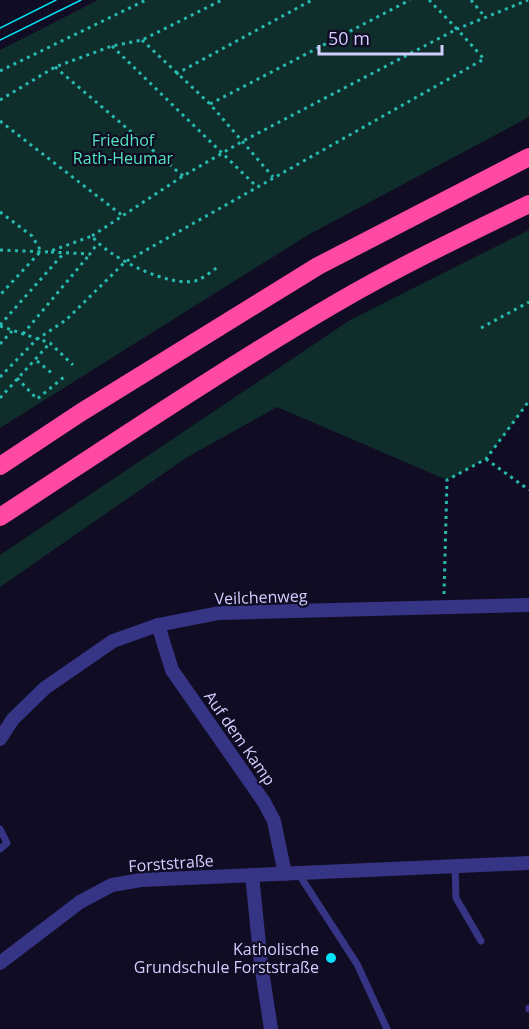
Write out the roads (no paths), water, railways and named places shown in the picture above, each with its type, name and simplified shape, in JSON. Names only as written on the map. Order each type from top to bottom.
[{"type":"highway","points":[[0,466],[90,407],[318,266],[529,157]]},
{"type":"highway","points":[[0,517],[168,406],[339,301],[453,240],[529,204]]},
{"type":"street","name":"Veilchenweg","points":[[0,739],[13,719],[45,688],[113,641],[158,625],[219,613],[529,605]]},
{"type":"street","name":"Auf dem Kamp","points":[[158,625],[172,670],[264,802],[274,821],[291,873]]},
{"type":"street","name":"Forststraße","points":[[0,963],[80,902],[112,885],[141,880],[529,863]]},
{"type":"street","points":[[252,875],[261,964],[271,1029]]},
{"type":"lane","points":[[0,829],[8,843],[0,849]]},
{"type":"lane","points":[[455,866],[456,898],[481,941]]},
{"type":"lane","points":[[291,873],[357,964],[387,1029]]},
{"type":"tram line","points":[[0,28],[56,0]]},
{"type":"tram line","points":[[0,40],[81,0]]},
{"type":"place","name":"Katholische Grundschule Forststraße","points":[[331,958]]},
{"type":"park label","name":"Friedhof Rath-Heumar","points":[[123,149]]}]
